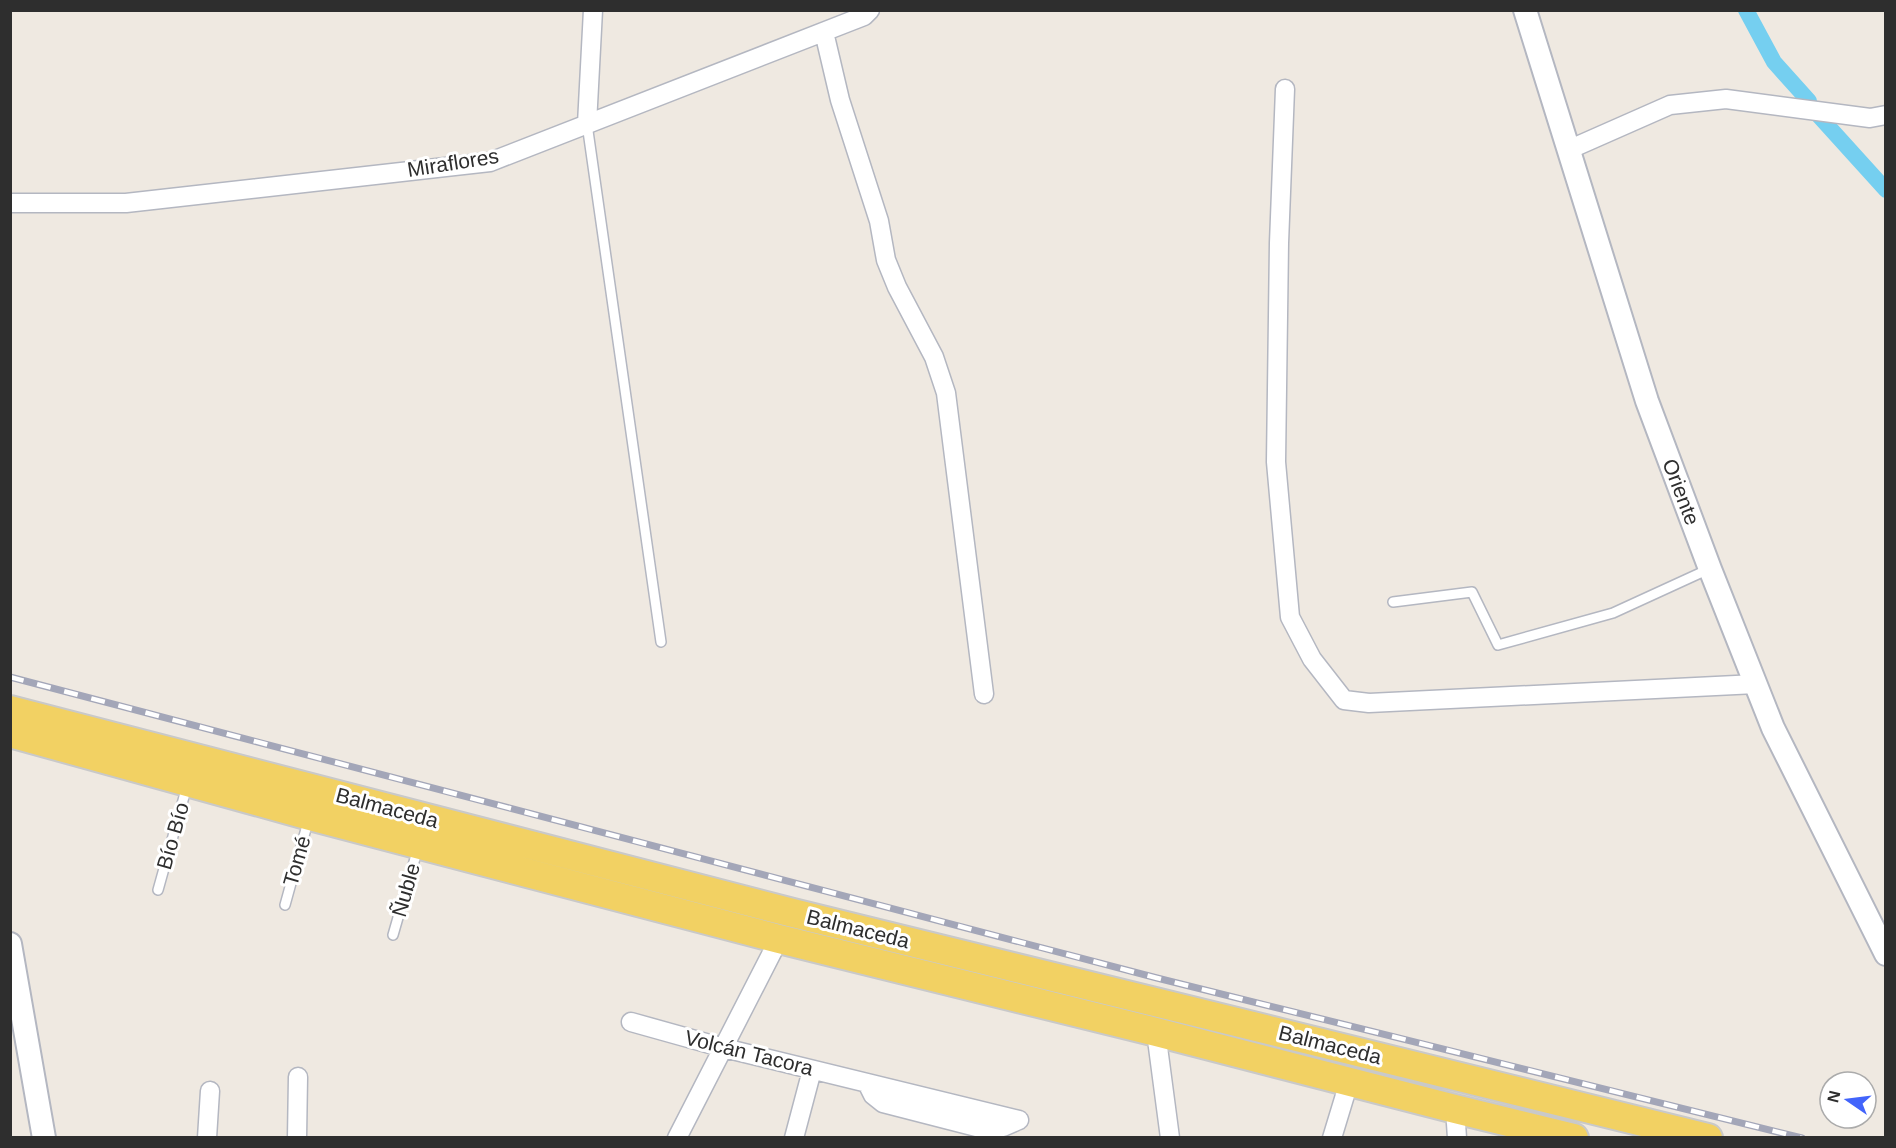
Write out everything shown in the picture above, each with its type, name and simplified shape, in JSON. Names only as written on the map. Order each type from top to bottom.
[{"type":"main road","name":"Balmaceda","points":[[10,710],[793,913],[1708,1137]]},
{"type":"main road","name":"Balmaceda","points":[[10,733],[310,816],[779,939],[1569,1137]]},
{"type":"street","points":[[587,124],[593,10]]},
{"type":"street","name":"Miraflores","points":[[10,203],[126,203],[490,162],[824,32],[864,16],[870,10]]},
{"type":"street","name":"Oriente","points":[[1525,10],[1647,401],[1710,569],[1773,728],[1886,954]]},
{"type":"street","points":[[824,32],[840,100],[879,221],[886,260],[897,287],[933,357],[946,393],[984,694]]},
{"type":"street","points":[[1285,89],[1279,243],[1276,462],[1290,617],[1312,659],[1344,700],[1369,703],[1756,684]]},
{"type":"street","points":[[1568,150],[1670,105],[1726,99],[1870,118],[1886,115]]},
{"type":"street","points":[[677,1137],[779,939]]},
{"type":"street","points":[[10,944],[44,1137]]},
{"type":"street","name":"Volcán Tacora","points":[[631,1022],[724,1048],[812,1070],[867,1083],[1018,1120],[1003,1127],[988,1130],[883,1103],[873,1095],[867,1083]]},
{"type":"street","points":[[1156,1032],[1170,1137]]},
{"type":"street","points":[[794,1137],[812,1070]]},
{"type":"street","points":[[297,1137],[298,1077]]},
{"type":"street","points":[[1332,1137],[1349,1082]]},
{"type":"street","points":[[207,1137],[210,1091]]},
{"type":"street","points":[[1455,1110],[1457,1137]]},
{"type":"lane","points":[[587,124],[661,642]]},
{"type":"lane","points":[[1394,602],[1472,592],[1498,645],[1613,613],[1710,569]]},
{"type":"lane","name":"Bío Bío","points":[[158,890],[188,783]]},
{"type":"lane","name":"Tomé","points":[[285,905],[310,816]]},
{"type":"lane","name":"Ñuble","points":[[393,934],[419,845]]},
{"type":"waterway","points":[[1746,10],[1774,62],[1809,101]]},
{"type":"waterway","points":[[1819,116],[1886,190]]},
{"type":"railway","points":[[10,677],[1157,978],[1802,1138]]}]
